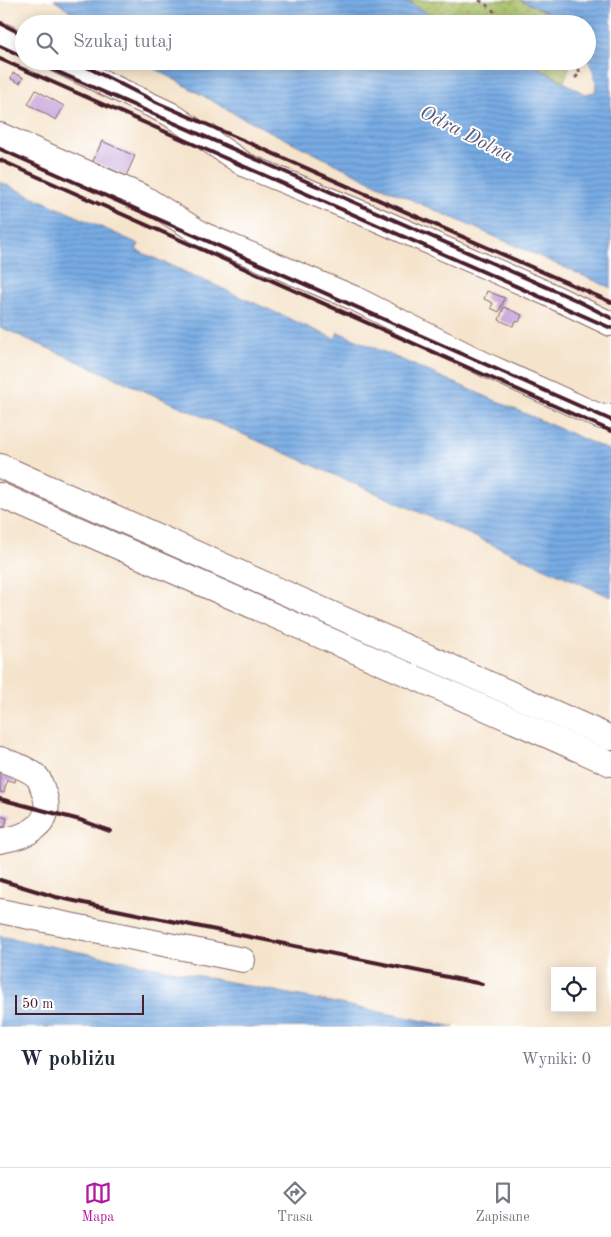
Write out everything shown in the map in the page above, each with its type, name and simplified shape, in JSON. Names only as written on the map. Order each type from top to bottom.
[{"type":"lane","points":[[0,34],[15,41]]},
{"type":"lane","points":[[77,70],[170,114],[245,165],[374,218],[546,293],[611,324]]},
{"type":"lane","points":[[0,135],[143,197],[202,234],[354,298],[497,370],[601,417],[611,416]]},
{"type":"lane","points":[[0,466],[611,738]]},
{"type":"lane","points":[[0,495],[611,764]]},
{"type":"lane","points":[[0,759],[24,768],[38,777],[46,801],[46,810],[42,823],[35,830],[22,836],[0,841]]},
{"type":"lane","points":[[0,911],[244,960]]},
{"type":"path","points":[[479,0],[492,9],[496,15]]},
{"type":"path","points":[[576,78],[580,73],[579,70]]},
{"type":"green space","points":[[405,0],[520,0],[551,15],[431,15]]},
{"type":"green space","points":[[543,70],[568,70],[564,81]]},
{"type":"water","points":[[54,0],[405,0],[431,15],[75,15]]},
{"type":"water","name":"Odra Dolna","points":[[520,0],[611,0],[611,288],[378,185],[235,114],[158,70],[542,70],[585,94],[595,92],[596,82],[592,70],[596,70],[596,15],[551,15]]},
{"type":"water","points":[[0,182],[139,244],[136,250],[335,339],[338,332],[611,451],[611,597],[0,327]]},
{"type":"water","points":[[0,936],[440,1024],[454,1027],[0,1027]]},
{"type":"building","points":[[13,73],[23,77],[20,83],[11,79]]},
{"type":"building","points":[[36,90],[64,106],[56,120],[28,104]]},
{"type":"building","points":[[102,141],[135,156],[126,176],[93,161]]},
{"type":"building","points":[[487,291],[505,298],[499,312],[491,308],[493,303],[484,299]]},
{"type":"building","points":[[504,307],[522,315],[519,322],[516,321],[513,326],[499,320]]},
{"type":"building","points":[[0,767],[17,771],[15,782],[7,780],[4,793],[0,792]]},
{"type":"building","points":[[0,816],[7,818],[5,827],[0,826]]},
{"type":"railway","points":[[0,23],[15,30]]},
{"type":"railway","points":[[0,46],[15,53]]},
{"type":"railway","points":[[0,59],[15,66]]},
{"type":"railway","points":[[25,70],[611,328]]},
{"type":"railway","points":[[53,70],[576,300],[611,318]]},
{"type":"railway","points":[[93,70],[158,103],[611,302]]},
{"type":"railway","points":[[0,149],[611,420]]},
{"type":"railway","points":[[0,160],[611,431]]},
{"type":"railway","points":[[0,799],[80,820],[110,831]]},
{"type":"railway","points":[[0,880],[56,897],[482,984]]}]
